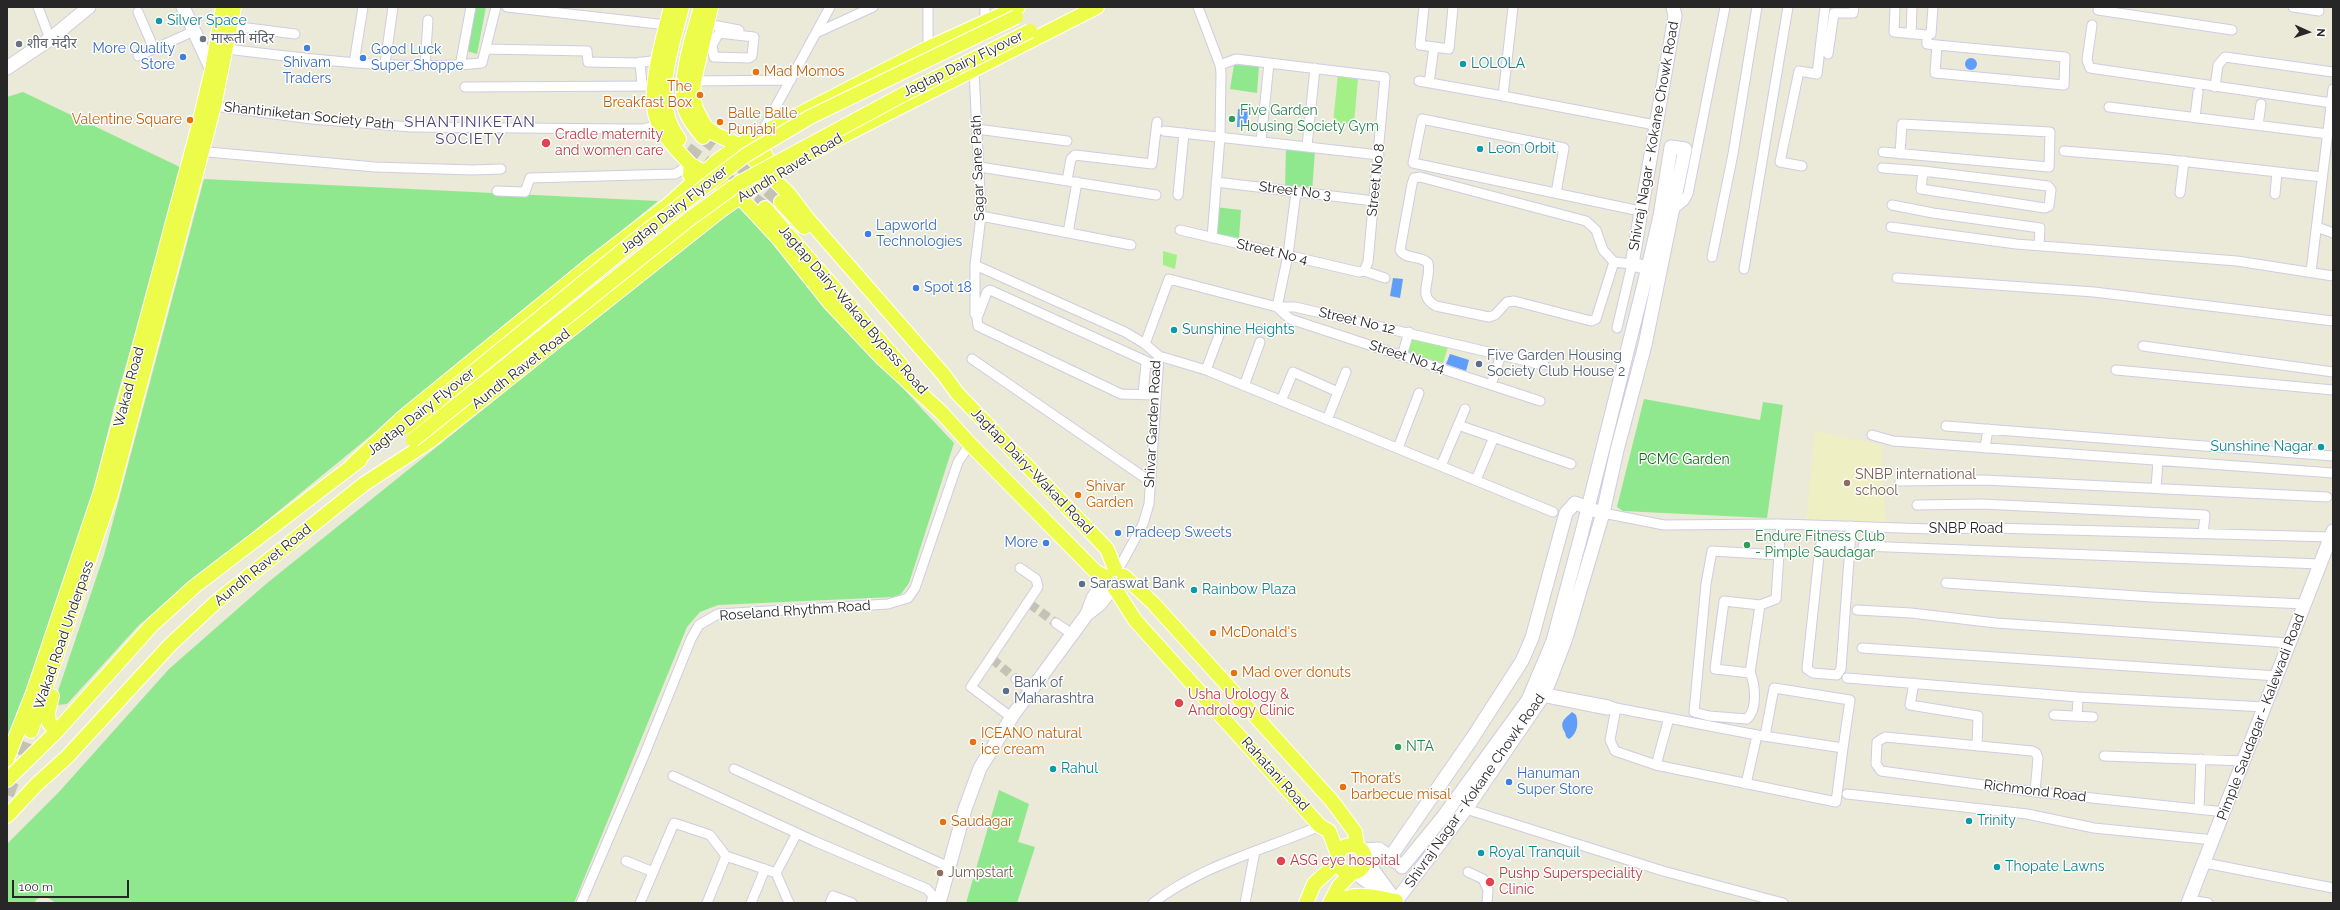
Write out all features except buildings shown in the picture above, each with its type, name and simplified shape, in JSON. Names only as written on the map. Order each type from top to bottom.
[{"type":"main road","name":"Wakad Road","points":[[7,759],[33,693],[100,491],[197,151],[214,106],[223,7]]},
{"type":"main road","name":"Wakad Road","points":[[111,494],[216,72],[227,49],[234,7]]},
{"type":"main road","points":[[671,7],[658,60],[649,86],[655,112],[660,125],[673,146],[704,172],[740,197],[778,238],[830,302],[876,352],[941,412],[970,444],[1096,572],[1116,579]]},
{"type":"main road","points":[[682,7],[667,68],[664,99],[668,118],[675,134],[689,158],[690,177],[685,190]]},
{"type":"main road","points":[[701,7],[687,66],[683,91],[684,106],[689,118],[703,137]]},
{"type":"main road","points":[[711,7],[707,24],[708,44],[694,81],[693,97],[696,109],[705,126],[715,134],[739,145],[774,174]]},
{"type":"main road","name":"Jagtap Dairy Flyover","points":[[352,465],[406,427],[644,233],[746,155],[810,117],[1017,12],[1030,7]]},
{"type":"main road","name":"Aundh Ravet Road","points":[[7,816],[36,784],[67,757],[170,645],[215,603],[364,484],[430,441],[740,197],[774,174],[845,135],[974,70],[1078,7]]},
{"type":"main road","name":"Aundh Ravet Road","points":[[1039,30],[1097,7]]},
{"type":"main road","points":[[352,465],[401,419],[739,145],[757,134],[928,48],[985,21],[1017,12]]},
{"type":"main road","name":"Jagtap Dairy Flyover","points":[[364,484],[413,440],[688,220],[739,183],[892,100],[1039,30]]},
{"type":"main road","points":[[757,134],[785,198]]},
{"type":"main road","name":"Jagtap Dairy-Wakad Road","points":[[785,198],[921,359],[944,375]]},
{"type":"main road","name":"Jagtap Dairy-Wakad Road","points":[[785,198],[807,218],[944,375],[957,393],[1107,549],[1116,579]]},
{"type":"main road","name":"Jagtap Dairy-Wakad Bypass Road","points":[[765,208],[941,412]]},
{"type":"main road","name":"Aundh Ravet Road","points":[[7,780],[57,731],[163,615],[195,586],[352,465]]},
{"type":"main road","points":[[57,731],[49,723],[48,713],[51,699],[103,540],[111,494]]},
{"type":"main road","name":"Wakad Road Underpass","points":[[31,731],[111,494]]},
{"type":"main road","name":"Rahatani Road","points":[[1116,579],[1135,620],[1320,826],[1329,831],[1338,858]]},
{"type":"main road","name":"Rahatani Road","points":[[1116,579],[1332,801],[1355,832],[1362,852]]},
{"type":"main road","points":[[1306,903],[1314,884],[1338,858],[1344,846],[1362,852],[1362,868],[1353,873],[1338,886],[1330,903]]},
{"type":"main road","points":[[1338,858],[1342,869],[1353,873]]},
{"type":"main road","points":[[1338,903],[1342,900],[1364,896],[1396,902]]},
{"type":"street","points":[[38,7],[50,39]]},
{"type":"street","points":[[183,7],[216,72]]},
{"type":"street","points":[[354,64],[363,7]]},
{"type":"street","points":[[385,64],[393,7]]},
{"type":"street","points":[[460,66],[471,7]]},
{"type":"street","points":[[227,49],[354,64],[460,66],[482,63],[496,7]]},
{"type":"street","points":[[507,7],[667,25]]},
{"type":"street","points":[[757,134],[766,127],[769,118],[830,7]]},
{"type":"street","points":[[816,33],[873,7]]},
{"type":"street","points":[[928,7],[928,48]]},
{"type":"street","points":[[985,7],[985,21]]},
{"type":"street","points":[[1198,7],[1220,65],[1220,137],[1212,238]]},
{"type":"street","points":[[1424,7],[1420,45],[1449,49],[1453,7]]},
{"type":"street","points":[[1503,96],[1513,7]]},
{"type":"street","name":"Shivraj Nagar - Kokane Chowk Road","points":[[1402,867],[1443,817],[1528,700],[1553,641],[1589,508],[1648,268],[1632,264],[1675,16],[1673,7]]},
{"type":"street","points":[[1648,268],[1668,215],[1684,201],[1688,194],[1724,7]]},
{"type":"street","points":[[1712,257],[1733,154],[1757,7]]},
{"type":"street","points":[[1744,269],[1788,7]]},
{"type":"street","points":[[1802,166],[1780,162],[1799,71],[1817,74],[1825,7]]},
{"type":"street","points":[[1828,54],[1834,13],[1853,13],[1854,7]]},
{"type":"street","points":[[1895,7],[1894,32],[1927,35],[1931,34],[1933,7]]},
{"type":"street","points":[[1911,34],[1912,7]]},
{"type":"street","points":[[2099,7],[2098,10],[2232,30]]},
{"type":"street","points":[[2293,7],[2319,11]]},
{"type":"street","points":[[7,68],[50,39],[82,9]]},
{"type":"street","points":[[138,12],[154,49]]},
{"type":"street","points":[[425,65],[428,20]]},
{"type":"street","points":[[707,24],[756,33]]},
{"type":"street","points":[[2092,25],[2087,60],[2090,68],[2332,103]]},
{"type":"street","points":[[232,26],[295,34]]},
{"type":"street","points":[[138,56],[194,31]]},
{"type":"street","points":[[719,33],[754,37],[752,56],[749,58],[714,57],[708,44],[719,33]]},
{"type":"street","points":[[1927,35],[1927,44],[2065,57],[2064,85],[1935,73],[1937,45]]},
{"type":"street","points":[[1429,83],[1434,47]]},
{"type":"street","points":[[486,49],[586,51],[588,62],[640,62],[658,60]]},
{"type":"street","points":[[2215,86],[2218,65],[2225,57],[2333,72]]},
{"type":"street","points":[[1220,65],[1236,59],[1315,68],[1307,146]]},
{"type":"street","points":[[465,87],[649,86],[640,62]]},
{"type":"street","points":[[1261,141],[1269,63]]},
{"type":"street","name":"Street No 8","points":[[1315,68],[1383,76],[1386,80],[1368,262],[1364,271]]},
{"type":"street","name":"Sagar Sane Path","points":[[974,70],[980,167],[981,216],[975,265],[975,314]]},
{"type":"street","points":[[694,81],[791,80]]},
{"type":"street","points":[[1419,81],[1655,125]]},
{"type":"street","points":[[2311,272],[2333,89]]},
{"type":"street","points":[[2195,118],[2198,92]]},
{"type":"street","points":[[2258,125],[2261,104]]},
{"type":"street","name":"Shantiniketan Society Path","points":[[214,106],[312,119],[411,127],[643,129],[660,125]]},
{"type":"street","points":[[2109,107],[2328,134]]},
{"type":"street","points":[[1556,193],[1564,148],[1422,119],[1413,163],[1640,211]]},
{"type":"street","points":[[1068,233],[1072,181],[1071,159],[1075,155],[1152,164],[1157,122]]},
{"type":"street","points":[[1883,152],[1900,154],[2049,167],[2050,132],[1902,124],[1900,154]]},
{"type":"street","points":[[977,129],[1067,141]]},
{"type":"street","points":[[1164,131],[1379,155]]},
{"type":"street","points":[[1178,195],[1184,133]]},
{"type":"street","points":[[197,151],[375,167],[472,170],[501,169]]},
{"type":"street","points":[[2064,151],[2184,161],[2322,177]]},
{"type":"street","points":[[497,191],[525,192],[530,178],[675,174],[682,170],[689,158]]},
{"type":"street","points":[[2180,193],[2184,161]]},
{"type":"street","points":[[980,167],[1156,195]]},
{"type":"street","points":[[1882,168],[1923,171],[2048,186],[2051,190],[2049,206],[2045,208],[1921,189],[1923,171]]},
{"type":"street","points":[[2274,194],[2277,172]]},
{"type":"street","points":[[1614,262],[1599,314],[1594,321],[1514,301],[1508,302],[1495,315],[1490,317],[1436,306],[1428,302],[1426,296],[1428,263],[1426,260],[1404,254],[1400,250],[1414,178],[1420,177],[1581,218],[1596,230],[1603,250],[1614,262],[1632,264],[1617,328]]},
{"type":"street","name":"Street No 3","points":[[1216,182],[1374,201]]},
{"type":"street","points":[[1278,307],[1288,255],[1296,192]]},
{"type":"street","points":[[1892,205],[1933,213],[2040,228],[2039,245]]},
{"type":"street","name":"Shivraj Nagar - Kokane Chowk Road","points":[[1396,902],[1466,809],[1544,695],[1566,638],[1603,513],[1617,450],[1645,345],[1663,263],[1668,215]]},
{"type":"street","points":[[981,216],[1131,245]]},
{"type":"street","points":[[1891,227],[1983,240],[2237,261],[2333,276]]},
{"type":"street","points":[[2316,227],[2333,233]]},
{"type":"street","name":"Street No 4","points":[[1180,230],[1360,272],[1364,271],[1386,278]]},
{"type":"street","name":"Shivar Garden Road","points":[[975,265],[1125,332],[1145,344],[1159,360],[1155,395],[1149,504],[1143,524],[1116,579]]},
{"type":"street","points":[[1897,278],[2094,292],[2333,322]]},
{"type":"street","name":"Street No 12","points":[[1145,344],[1169,279],[1278,307],[1294,306],[1544,365]]},
{"type":"street","points":[[1155,395],[1121,394],[978,326],[978,318],[987,292],[990,290],[1148,362],[1159,360],[1206,370],[1553,512]]},
{"type":"street","name":"Street No 14","points":[[1278,307],[1290,319],[1540,401]]},
{"type":"street","points":[[1206,370],[1221,330]]},
{"type":"street","points":[[1402,356],[1409,332]]},
{"type":"street","points":[[1244,386],[1260,342]]},
{"type":"street","points":[[2143,346],[2333,372]]},
{"type":"street","points":[[1491,385],[1501,356]]},
{"type":"street","points":[[972,359],[1151,482]]},
{"type":"street","points":[[1143,394],[1148,362]]},
{"type":"street","points":[[2116,370],[2333,390]]},
{"type":"street","points":[[1281,401],[1294,372],[1338,392]]},
{"type":"street","points":[[1327,420],[1346,372]]},
{"type":"street","points":[[1398,448],[1419,393]]},
{"type":"street","points":[[1442,466],[1465,409]]},
{"type":"street","points":[[1458,426],[1571,464]]},
{"type":"street","points":[[1946,426],[2333,456]]},
{"type":"street","points":[[1985,448],[1988,429]]},
{"type":"street","points":[[1872,435],[1893,441],[2333,473]]},
{"type":"street","points":[[1476,480],[1494,438]]},
{"type":"street","name":"Roseland Rhythm Road","points":[[581,903],[644,758],[691,639],[699,625],[718,614],[888,604],[908,598],[914,588],[958,462],[970,444]]},
{"type":"street","points":[[2156,488],[2158,461]]},
{"type":"street","points":[[1900,481],[1984,480],[2327,497]]},
{"type":"street","points":[[1391,856],[1478,731],[1522,660],[1532,638],[1566,513],[1575,503],[1603,513]]},
{"type":"street","points":[[1917,505],[1982,504],[2205,515],[2203,534]]},
{"type":"street","name":"SNBP Road","points":[[1603,513],[1664,525],[1780,524],[2203,534],[2332,534]]},
{"type":"street","points":[[1750,672],[1715,669],[1724,601],[1760,605],[1776,599],[1780,524]]},
{"type":"street","points":[[1850,546],[1826,543],[1820,546],[1807,669],[1814,673],[1837,675],[1841,669],[1850,546],[1851,526]]},
{"type":"street","name":"Pimple Saudagar - Kalewadi Road","points":[[2189,902],[2332,534]]},
{"type":"street","points":[[1863,546],[2320,564]]},
{"type":"street","points":[[1760,605],[1750,672],[1755,683],[1752,711],[1747,719],[1709,716],[1694,712],[1705,592],[1712,551],[1779,555]]},
{"type":"street","points":[[1011,717],[971,687],[1029,604],[1038,587],[1037,582],[1020,568]]},
{"type":"street","points":[[939,903],[965,809],[980,768],[1011,717],[1030,690],[1087,614],[1100,604],[1116,579]]},
{"type":"street","points":[[1946,583],[2304,604]]},
{"type":"street","points":[[1857,610],[1911,613],[1996,622],[2289,643]]},
{"type":"street","points":[[1056,623],[1072,634]]},
{"type":"street","points":[[1862,648],[2277,676]]},
{"type":"street","points":[[1847,678],[2078,697],[2265,707]]},
{"type":"street","points":[[1016,680],[1030,690]]},
{"type":"street","points":[[1914,683],[1910,705],[1978,716],[1977,746],[2036,753],[2038,758],[2035,792]]},
{"type":"street","points":[[1616,708],[1610,740],[1615,751],[1656,765],[1746,784],[1836,802],[1850,700],[1774,688],[1746,784]]},
{"type":"street","points":[[1544,695],[1607,710],[1616,708],[1761,736],[1843,748]]},
{"type":"street","points":[[2077,716],[2078,697]]},
{"type":"street","points":[[2054,715],[2093,717]]},
{"type":"street","points":[[1656,765],[1669,718]]},
{"type":"street","name":"Richmond Road","points":[[1977,746],[1881,738],[1877,742],[1876,764],[1881,771],[2035,792],[2225,812]]},
{"type":"street","points":[[2104,756],[2244,761]]},
{"type":"street","points":[[2199,809],[2200,759]]},
{"type":"street","points":[[734,769],[949,867]]},
{"type":"street","points":[[673,776],[797,833],[927,889],[933,896],[931,903]]},
{"type":"street","points":[[1847,794],[2027,814],[2094,828],[2214,840]]},
{"type":"street","points":[[1466,809],[1663,871],[1783,903]]},
{"type":"street","points":[[640,903],[674,823],[710,835],[726,856],[776,872]]},
{"type":"street","points":[[1154,903],[1174,887],[1255,851],[1320,826]]},
{"type":"street","points":[[776,872],[797,833]]},
{"type":"street","points":[[1396,902],[1362,852],[1379,849],[1391,856],[1415,877]]},
{"type":"street","points":[[1245,903],[1255,851]]},
{"type":"street","points":[[707,903],[726,856]]},
{"type":"street","points":[[626,861],[653,872]]},
{"type":"street","points":[[2205,863],[2333,888]]},
{"type":"street","points":[[751,903],[765,869]]},
{"type":"street","points":[[776,872],[789,903]]},
{"type":"street","points":[[1468,872],[1483,879],[1488,890],[1487,903]]},
{"type":"street","points":[[1353,873],[1396,902]]},
{"type":"street","points":[[830,903],[833,896],[852,903]]},
{"type":"street","points":[[2189,902],[2208,903]]},
{"type":"shaded area","name":"SNBP international school","points":[[1815,431],[1881,445],[1886,524],[1806,521]]},
{"type":"green space","points":[[476,7],[486,7],[477,54],[467,51]]},
{"type":"green space","points":[[1234,65],[1259,66],[1257,93],[1230,89]]},
{"type":"green space","points":[[1338,74],[1358,78],[1354,124],[1333,123]]},
{"type":"green space","points":[[23,92],[182,168],[114,407],[89,507],[52,625],[7,744],[7,97]]},
{"type":"green space","points":[[1286,147],[1315,150],[1312,192],[1285,189]]},
{"type":"green space","points":[[204,179],[658,201],[139,625],[67,704],[57,705],[55,700],[104,555]]},
{"type":"green space","points":[[739,204],[899,384],[954,443],[909,583],[901,594],[893,597],[718,605],[700,612],[687,627],[574,903],[56,903],[45,896],[37,899],[34,903],[7,903],[7,844],[59,792],[169,669],[266,584]]},
{"type":"green space","points":[[1215,207],[1241,210],[1239,238],[1214,233]]},
{"type":"green space","points":[[1163,251],[1177,255],[1175,269],[1163,265]]},
{"type":"green space","points":[[1409,337],[1448,347],[1443,363],[1405,352]]},
{"type":"green space","name":"PCMC Garden","points":[[1644,399],[1760,420],[1763,402],[1783,405],[1767,518],[1623,511],[1617,507]]},
{"type":"green space","points":[[999,790],[1029,804],[1018,842],[1035,847],[1017,903],[966,903]]},
{"type":"water","points":[[1969,58],[1973,58],[1977,64],[1973,70],[1969,70],[1965,66],[1965,62]]},
{"type":"water","points":[[1238,109],[1248,109],[1247,127],[1237,127]]},
{"type":"water","points":[[1393,278],[1403,279],[1400,298],[1390,296]]},
{"type":"water","points":[[1450,354],[1469,360],[1466,371],[1446,364]]},
{"type":"water","points":[[1572,712],[1576,715],[1577,725],[1576,732],[1569,739],[1565,734],[1562,725],[1564,720]]},
{"type":"tunnel","points":[[703,137],[750,173],[781,202]]},
{"type":"tunnel","points":[[687,149],[765,208]]},
{"type":"tunnel","points":[[1030,604],[1056,623]]},
{"type":"tunnel","points":[[992,659],[1016,679]]},
{"type":"tunnel","points":[[7,795],[31,731]]},
{"type":"place","name":"Silver Space","points":[[159,21]]},
{"type":"place","name":"मारूती मंदिर","points":[[203,39]]},
{"type":"place","name":"शीव मंदीर","points":[[19,44]]},
{"type":"place","name":"Shivam Traders","points":[[307,48]]},
{"type":"place","name":"More Quality Store","points":[[183,57]]},
{"type":"place","name":"Good Luck Super Shoppe","points":[[363,58]]},
{"type":"place","name":"LOLOLA","points":[[1463,64]]},
{"type":"place","name":"Mad Momos","points":[[756,72]]},
{"type":"place","name":"The Breakfast Box","points":[[700,95]]},
{"type":"place","name":"Five Garden Housing Society Gym","points":[[1232,119]]},
{"type":"place","name":"Valentine Square","points":[[190,120]]},
{"type":"place","name":"Balle Balle Punjabi","points":[[720,122]]},
{"type":"place","name":"Cradle maternity and women care","points":[[546,143]]},
{"type":"place","name":"Leon Orbit","points":[[1480,149]]},
{"type":"place","name":"Lapworld Technologies","points":[[868,234]]},
{"type":"place","name":"Spot 18","points":[[916,288]]},
{"type":"place","name":"Sunshine Heights","points":[[1174,330]]},
{"type":"place","name":"Five Garden Housing Society Club House 2","points":[[1479,364]]},
{"type":"place","name":"Sunshine Nagar","points":[[2321,447]]},
{"type":"place","name":"SNBP international school","points":[[1847,483]]},
{"type":"place","name":"Shivar Garden","points":[[1078,495]]},
{"type":"place","name":"Pradeep Sweets","points":[[1118,533]]},
{"type":"place","name":"More","points":[[1046,543]]},
{"type":"place","name":"Endure Fitness Club - Pimple Saudagar","points":[[1747,545]]},
{"type":"place","name":"Saraswat Bank","points":[[1082,584]]},
{"type":"place","name":"Rainbow Plaza","points":[[1194,590]]},
{"type":"place","name":"McDonald's","points":[[1213,633]]},
{"type":"place","name":"Mad over donuts","points":[[1234,673]]},
{"type":"place","name":"Bank of Maharashtra","points":[[1006,691]]},
{"type":"place","name":"Usha Urology & Andrology Clinic","points":[[1179,703]]},
{"type":"place","name":"ICEANO natural ice cream","points":[[973,742]]},
{"type":"place","name":"NTA","points":[[1398,747]]},
{"type":"place","name":"Rahul","points":[[1053,769]]},
{"type":"place","name":"Hanuman Super Store","points":[[1509,782]]},
{"type":"place","name":"Thorat’s barbecue misal","points":[[1343,787]]},
{"type":"place","name":"Trinity","points":[[1969,821]]},
{"type":"place","name":"Saudagar","points":[[943,822]]},
{"type":"place","name":"Royal Tranquil","points":[[1481,853]]},
{"type":"place","name":"ASG eye hospital","points":[[1281,861]]},
{"type":"place","name":"Thopate Lawns","points":[[1997,867]]},
{"type":"place","name":"Jumpstart","points":[[940,873]]},
{"type":"place","name":"Pushp Superspeciality Clinic","points":[[1490,882]]},
{"type":"district","name":"SHANTINIKETAN SOCIETY","points":[[470,130]]}]
